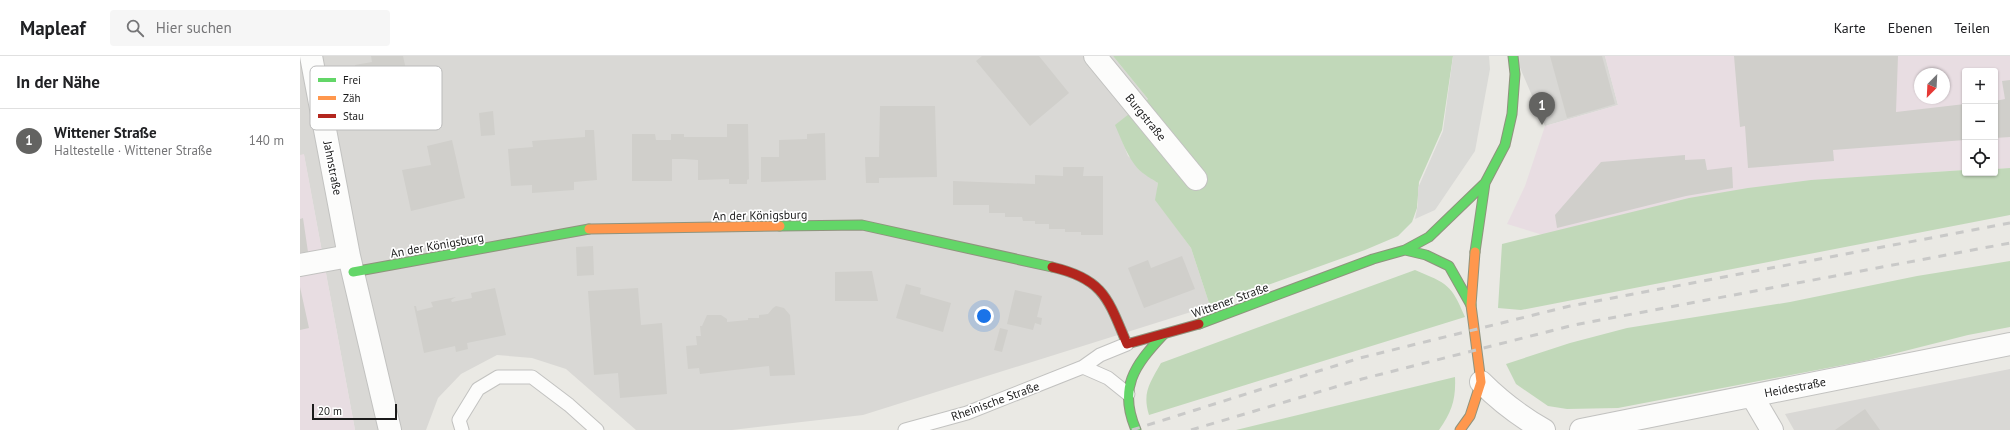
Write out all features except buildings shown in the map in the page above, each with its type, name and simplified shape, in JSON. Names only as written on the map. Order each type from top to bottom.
[{"type":"main road","name":"Wittener Straße","points":[[1460,430],[1470,416],[1481,382],[1471,305],[1473,270],[1486,184],[1499,158],[1510,123],[1515,74],[1513,56]]},
{"type":"main road","name":"Wittener Straße","points":[[1136,430],[1128,408],[1128,394],[1139,364],[1148,350],[1163,335],[1210,320],[1373,259],[1405,250],[1429,237],[1486,184]]},
{"type":"main road","name":"An der Königsburg","points":[[351,264],[586,229],[862,225],[1060,269],[1083,276],[1096,284],[1105,297],[1127,344]]},
{"type":"main road","name":"Wittener Straße","points":[[1405,250],[1426,254],[1449,266],[1471,305]]},
{"type":"main road","name":"Rheinische Straße","points":[[1127,344],[1163,335]]},
{"type":"street","name":"Jahnstraße","points":[[311,56],[313,66]]},
{"type":"street","name":"Burgstraße","points":[[1096,56],[1196,179]]},
{"type":"street","name":"Jahnstraße","points":[[325,130],[351,264],[390,430]]},
{"type":"street","points":[[300,265],[351,264]]},
{"type":"street","name":"Heidestraße","points":[[1581,430],[2010,344]]},
{"type":"street","points":[[1481,382],[1493,394],[1525,419],[1544,430]]},
{"type":"street","points":[[1752,396],[1772,430]]},
{"type":"lane","name":"Rheinische Straße","points":[[905,430],[968,413],[1083,367],[1100,356],[1127,344]]},
{"type":"lane","points":[[1083,367],[1108,378],[1128,394]]},
{"type":"lane","points":[[462,430],[459,420],[478,389],[498,377],[532,377],[569,405],[597,430]]},
{"type":"shaded area","points":[[300,56],[1113,56],[1148,99],[1116,125],[1128,156],[1133,160],[1138,169],[1158,183],[1156,200],[1191,248],[1210,306],[863,415],[732,430],[636,430],[566,369],[532,358],[497,355],[461,374],[438,398],[426,430],[355,430],[304,155],[300,155]]},
{"type":"shaded area","points":[[1453,56],[1489,56],[1490,69],[1475,151],[1435,210],[1415,219],[1418,204],[1418,188],[1443,131]]},
{"type":"shaded area","points":[[1515,56],[1605,56],[1618,105],[1545,126]]},
{"type":"shaded area","points":[[1605,56],[2010,56],[2010,168],[1998,169],[1998,68],[1962,68],[1962,170],[1930,172],[1543,235],[1507,224],[1525,186],[1545,126],[1618,105]]},
{"type":"shaded area","points":[[304,154],[355,430],[300,430],[300,155]]},
{"type":"shaded area","points":[[2010,369],[2010,430],[1794,430],[1785,414]]},
{"type":"green space","points":[[1113,56],[1453,56],[1442,130],[1419,182],[1417,208],[1412,222],[1398,236],[1365,250],[1210,306],[1191,248],[1155,200],[1158,183],[1145,175],[1134,164],[1115,125],[1148,99]]},
{"type":"green space","points":[[2010,168],[2010,215],[1521,310],[1498,308],[1502,244],[1689,198],[1748,188],[1811,180],[1962,170],[1962,176],[1998,176],[1998,169]]},
{"type":"green space","points":[[2010,261],[2010,327],[1968,335],[1869,360],[1618,408],[1567,409],[1548,406],[1516,384],[1506,364],[1570,343],[1627,328],[1790,302],[1917,276]]},
{"type":"green space","points":[[1415,270],[1442,282],[1447,286],[1452,291],[1465,317],[1149,415],[1146,400],[1148,388],[1161,363]]},
{"type":"green space","points":[[1455,377],[1454,399],[1450,411],[1439,430],[1236,430]]},
{"type":"railway","points":[[1132,430],[1360,358],[1570,306],[2010,223]]},
{"type":"railway","points":[[1191,430],[1362,379],[1574,325],[2010,243]]},
{"type":"traffic: fast","points":[[1475,252],[1485,183],[1505,145],[1512,114],[1515,74],[1513,56]]},
{"type":"traffic: fast","points":[[1199,324],[1373,259],[1405,250],[1429,237],[1485,183]]},
{"type":"traffic: fast","points":[[780,226],[862,225],[1052,267]]},
{"type":"traffic: fast","points":[[353,272],[589,229]]},
{"type":"traffic: fast","points":[[1405,250],[1426,255],[1449,266],[1471,305]]},
{"type":"traffic: fast","points":[[1136,430],[1131,415],[1129,402],[1129,390],[1132,378],[1144,357],[1163,335]]},
{"type":"traffic: slow","points":[[589,229],[780,226]]},
{"type":"traffic: slow","points":[[1460,430],[1470,416],[1481,382],[1471,305],[1475,252]]},
{"type":"traffic: jam","points":[[1052,267],[1083,278],[1094,285],[1102,293],[1115,315],[1127,344],[1199,324]]},
{"type":"place","name":"Wittener Straße","points":[[1542,125]]}]
